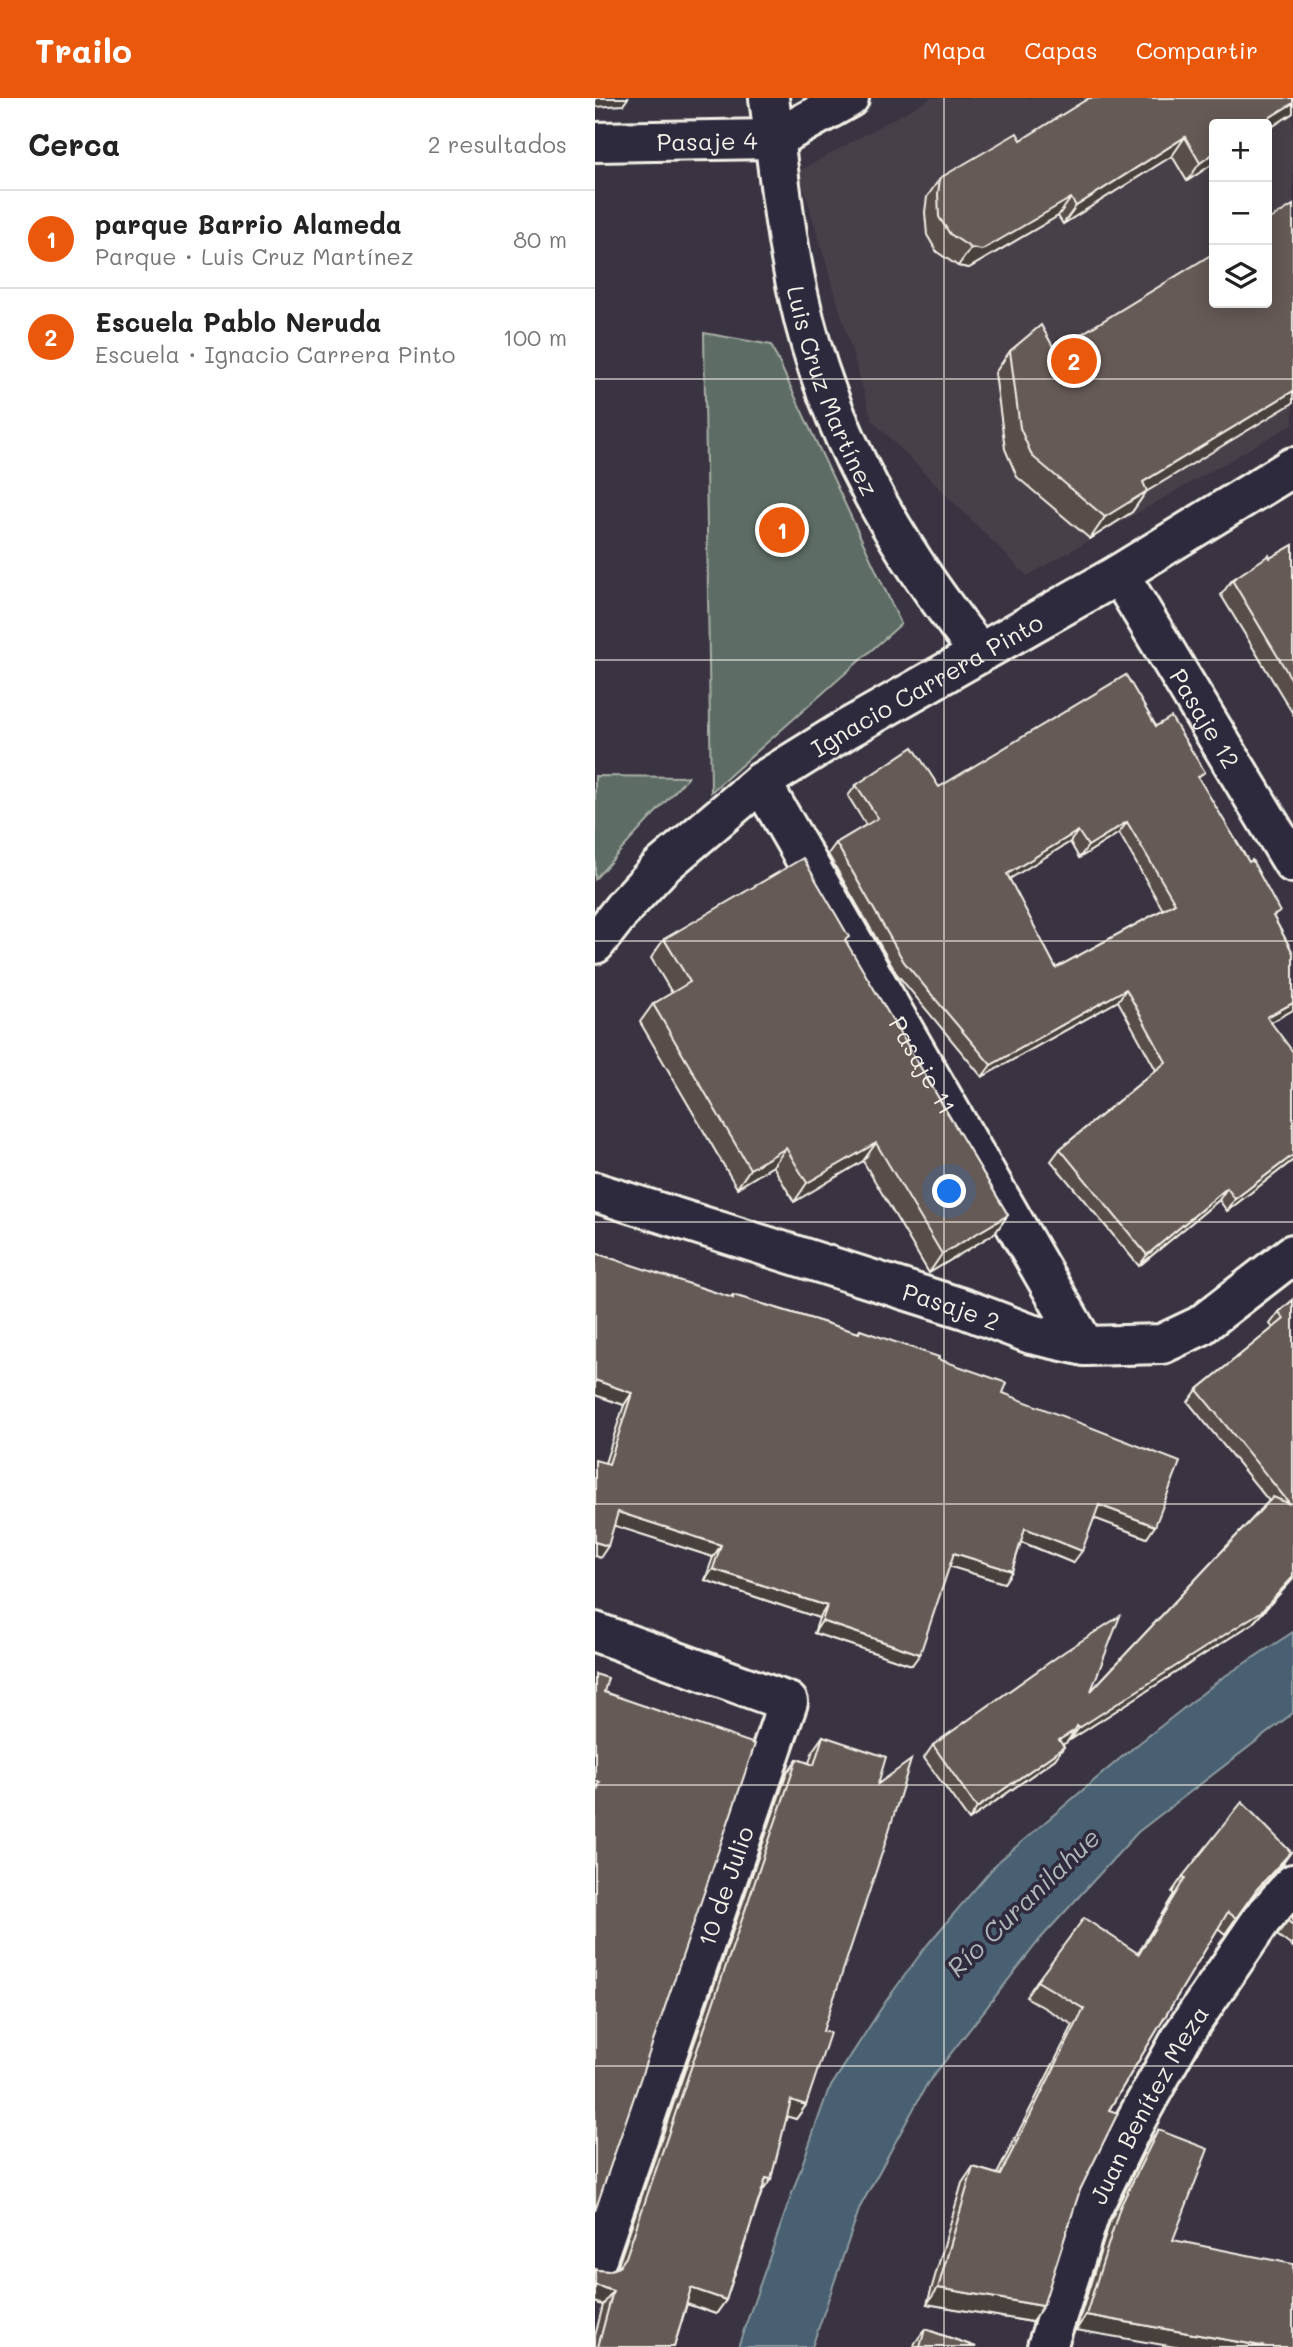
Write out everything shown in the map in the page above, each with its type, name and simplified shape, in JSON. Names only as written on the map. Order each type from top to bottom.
[{"type":"street","name":"Luis Cruz Martínez","points":[[769,98],[786,229],[799,300],[821,377],[852,452],[893,532],[937,599],[979,652]]},
{"type":"street","name":"Pasaje 4","points":[[595,142],[775,139],[849,98]]},
{"type":"street","name":"Ignacio Carrera Pinto","points":[[595,944],[661,867],[761,782],[979,652],[1119,574],[1293,467]]},
{"type":"street","name":"Pasaje 12","points":[[1119,574],[1293,863]]},
{"type":"street","name":"Pasaje 11","points":[[761,782],[1085,1346]]},
{"type":"street","name":"Pasaje 2","points":[[595,1192],[965,1309],[1031,1334],[1085,1346],[1162,1343],[1200,1326],[1293,1254]]},
{"type":"street","name":"10 de Julio","points":[[595,1632],[788,1702],[595,2264]]},
{"type":"street","name":"Juan Benítez Meza","points":[[1047,2347],[1090,2213],[1132,2127],[1183,2035],[1262,1919],[1293,1884]]},
{"type":"shaded area","points":[[931,98],[1293,98],[1293,424],[1027,576],[872,420],[799,171]]},
{"type":"green space","points":[[704,333],[771,345],[901,624],[711,792]]},
{"type":"green space","points":[[595,776],[688,777],[595,879]]},
{"type":"water","name":"Río Curanilahue","points":[[1293,1632],[1293,1713],[1138,1832],[1041,1938],[927,2084],[860,2207],[812,2347],[738,2347],[828,2091],[886,2001],[927,1945],[998,1862],[1123,1756],[1222,1678]]},
{"type":"building","points":[[1089,98],[1293,98],[1293,103],[1267,119],[1209,119],[1209,157],[1200,163],[1185,137],[1076,206],[1071,198],[982,250],[971,248],[950,234],[939,217],[940,178],[1017,133],[1021,140]]},
{"type":"building","points":[[1293,205],[1293,391],[1143,482],[1147,491],[1105,517],[1032,456],[1020,428],[1010,351],[1041,325],[1055,350],[1209,256],[1209,308],[1272,308],[1272,218]]},
{"type":"building","points":[[1293,545],[1293,682],[1232,580],[1269,555],[1270,558]]},
{"type":"building","points":[[1126,675],[1156,726],[1171,717],[1205,772],[1198,777],[1249,862],[1252,860],[1280,912],[1273,916],[1293,953],[1293,1003],[1267,1017],[1293,1052],[1293,1155],[1235,1199],[1227,1188],[1147,1255],[1060,1149],[1166,1062],[1126,989],[991,1065],[904,962],[836,843],[878,818],[856,785],[913,747],[939,787]],"holes":[[[1127,822],[1175,903],[1056,968],[1007,874],[1078,831],[1088,846]]]},
{"type":"building","points":[[803,858],[849,937],[845,940],[1008,1215],[942,1254],[876,1143],[807,1183],[786,1148],[750,1169],[653,1004],[690,982],[664,939]]},
{"type":"building","points":[[595,1253],[733,1298],[733,1295],[859,1333],[860,1330],[939,1357],[938,1359],[1007,1383],[1003,1393],[1180,1462],[1155,1526],[1099,1505],[1082,1551],[1025,1528],[1012,1571],[954,1553],[920,1654],[822,1621],[827,1606],[713,1569],[721,1545],[618,1512],[608,1546],[595,1542],[595,1460],[609,1464],[632,1393],[595,1380]]},
{"type":"building","points":[[1293,1300],[1293,1577],[1262,1611],[1079,1728],[1077,1726],[1059,1740],[1064,1747],[977,1808],[933,1745],[1064,1652],[1120,1616],[1091,1691],[1273,1497],[1290,1504],[1197,1390],[1284,1319],[1279,1312]]},
{"type":"building","points":[[595,1674],[608,1678],[604,1692],[755,1744],[595,2211],[595,1798],[600,1782],[595,1781]]},
{"type":"building","points":[[823,1736],[886,1757],[878,1784],[911,1760],[823,2031],[830,2033],[806,2105],[791,2100],[771,2179],[766,2178],[726,2300],[691,2288],[674,2347],[598,2347],[613,2291],[595,2285],[595,2269],[608,2271],[619,2267],[626,2257],[797,1759],[814,1765]]},
{"type":"building","points":[[1242,1802],[1291,1852],[1257,1889],[1236,1918],[1228,1912],[1109,2110],[1118,2113],[1080,2190],[1043,2306],[938,2288],[973,2167],[1000,2175],[1084,2009],[1037,1981],[1084,1918],[1139,1954],[1185,1878],[1183,1876]]},
{"type":"building","points":[[1158,2130],[1208,2149],[1173,2240],[1293,2264],[1293,2347],[1267,2347],[1086,2315],[1120,2207]]},
{"type":"building","points":[[925,2329],[976,2347],[920,2347]]},
{"type":"place","name":"Escuela Pablo Neruda","points":[[1074,361]]},
{"type":"place","name":"parque Barrio Alameda","points":[[782,530]]}]
